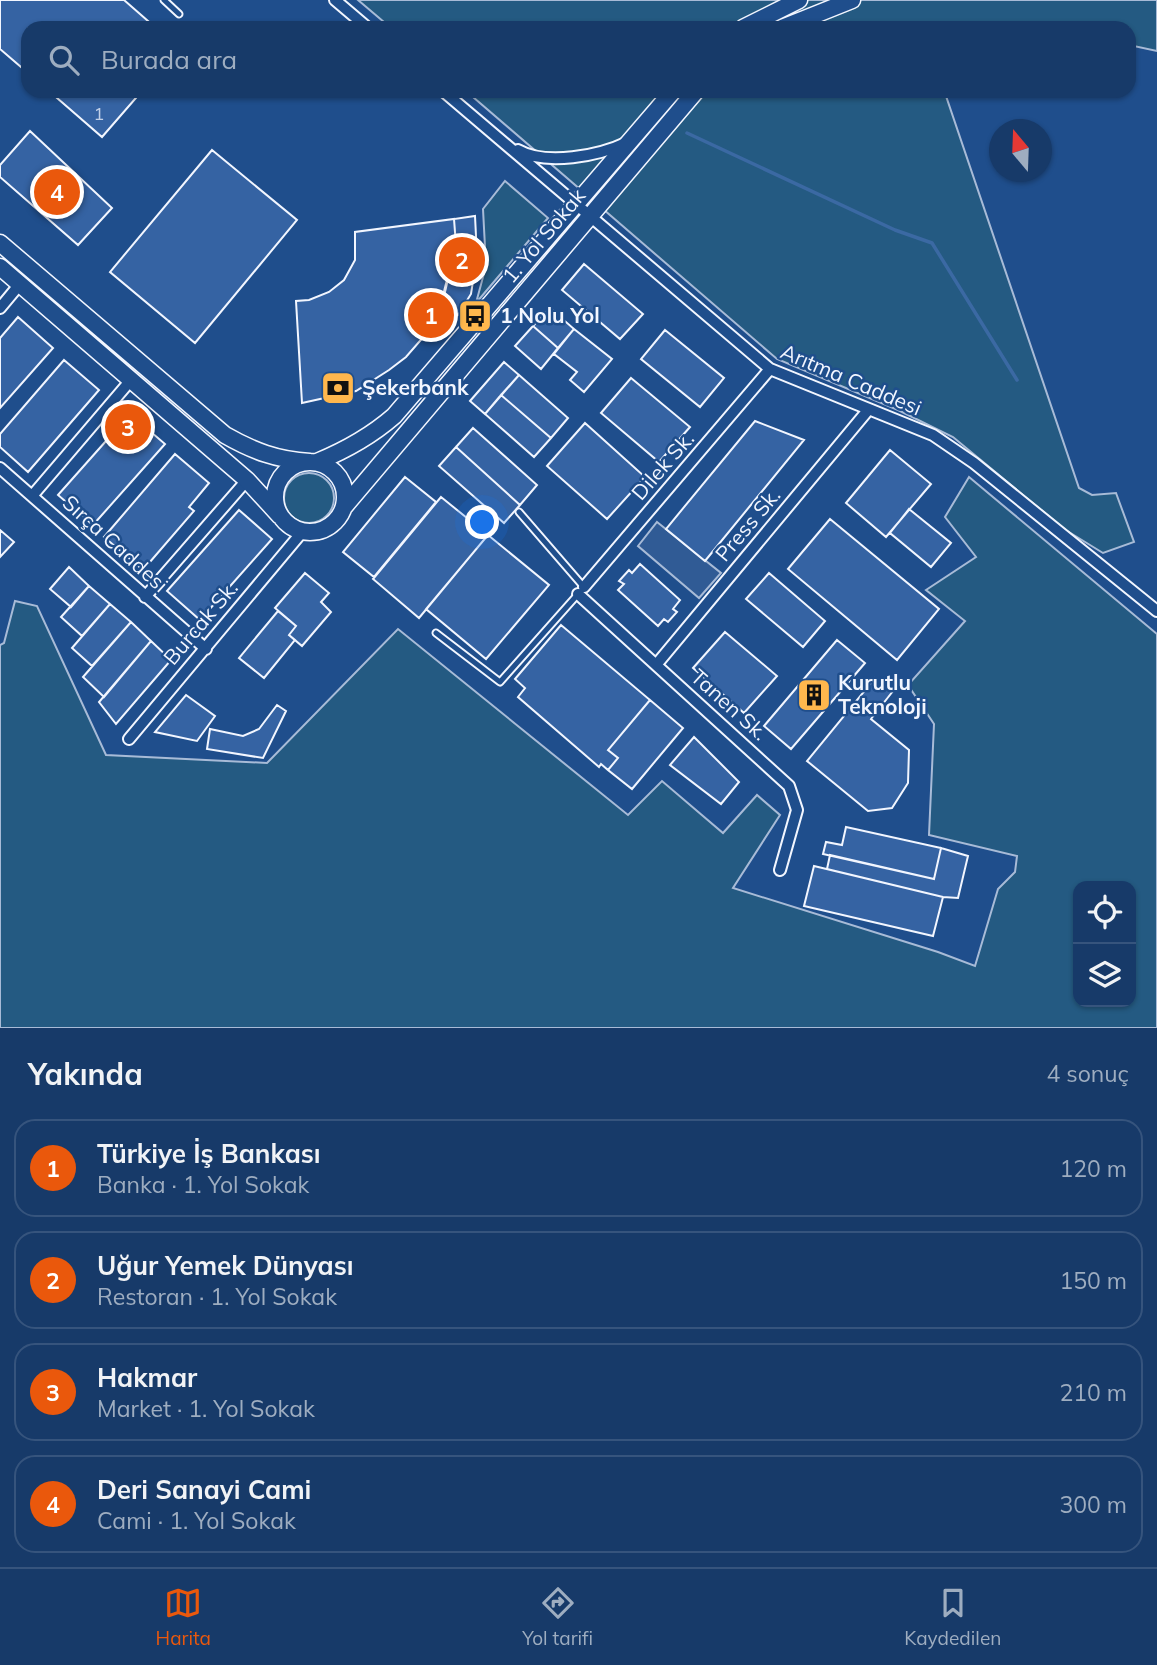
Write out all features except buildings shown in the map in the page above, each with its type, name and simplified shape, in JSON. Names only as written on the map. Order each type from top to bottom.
[{"type":"main road","points":[[757,21],[799,0]]},
{"type":"main road","points":[[800,21],[852,0]]},
{"type":"main road","name":"1. Yol Sokak","points":[[281,516],[276,506],[278,484],[284,474],[292,467],[345,451],[373,434],[394,416],[667,98]]},
{"type":"main road","name":"1. Yol Sokak","points":[[303,531],[313,532],[333,524],[344,507],[690,98]]},
{"type":"main road","points":[[0,243],[225,435],[268,456],[328,466],[343,484],[346,495],[344,507]]},
{"type":"main road","points":[[0,267],[247,480],[286,523],[303,531]]},
{"type":"street","points":[[335,0],[360,21]]},
{"type":"street","name":"Arıtma Caddesi","points":[[451,98],[770,369],[933,435],[974,463],[1157,611]]},
{"type":"street","points":[[498,138],[526,154],[557,159],[611,148],[633,139]]},
{"type":"street","points":[[0,308],[20,285]]},
{"type":"street","name":"Dilek Sk.","points":[[581,590],[770,369]]},
{"type":"street","points":[[32,496],[131,380]]},
{"type":"street","name":"Press Sk.","points":[[656,665],[870,409]]},
{"type":"street","name":"Sırça Caddesi","points":[[0,468],[206,649]]},
{"type":"street","points":[[145,597],[247,480]]},
{"type":"street","name":"Burcak Sk.","points":[[129,739],[303,531]]},
{"type":"street","name":"Tanen Sk.","points":[[581,590],[656,665],[789,786],[797,810],[780,870]]},
{"type":"lane","points":[[164,0],[179,14]]},
{"type":"lane","points":[[436,633],[500,682],[581,590],[519,512]]},
{"type":"shaded area","points":[[358,0],[1157,0],[1157,51],[1136,46],[1136,21],[383,21]]},
{"type":"shaded area","points":[[474,98],[947,98],[1079,488],[1092,495],[1116,493],[1134,542],[1103,553],[1064,529],[953,437],[898,410],[777,359]]},
{"type":"shaded area","points":[[505,181],[548,218],[476,303],[486,266],[483,209]]},
{"type":"shaded area","points":[[309,473],[327,480],[334,498],[327,516],[309,523],[291,516],[284,498],[291,480]]},
{"type":"shaded area","points":[[969,477],[1157,634],[1157,1028],[0,1028],[0,645],[4,643],[15,601],[37,606],[106,755],[267,763],[398,629],[628,815],[662,781],[723,833],[757,795],[780,815],[733,888],[975,966],[998,889],[1015,872],[1017,856],[929,835],[934,724],[908,685],[965,621],[926,590],[976,557],[945,517]]},
{"type":"shaded area","points":[[657,522],[721,573],[699,598],[638,546]]},
{"type":"waterway","points":[[687,133],[895,230],[932,243],[1017,380]]},
{"type":"place","name":"Deri Sanayi Cami","points":[[57,192]]},
{"type":"place","name":"Uğur Yemek Dünyası","points":[[462,260]]},
{"type":"place","name":"Türkiye İş Bankası","points":[[431,315]]},
{"type":"place","name":"1 Nolu Yol","points":[[475,316]]},
{"type":"place","name":"Şekerbank","points":[[338,388]]},
{"type":"place","name":"Hakmar","points":[[128,427]]},
{"type":"place","name":"Kurutlu Teknoloji","points":[[814,695]]}]
